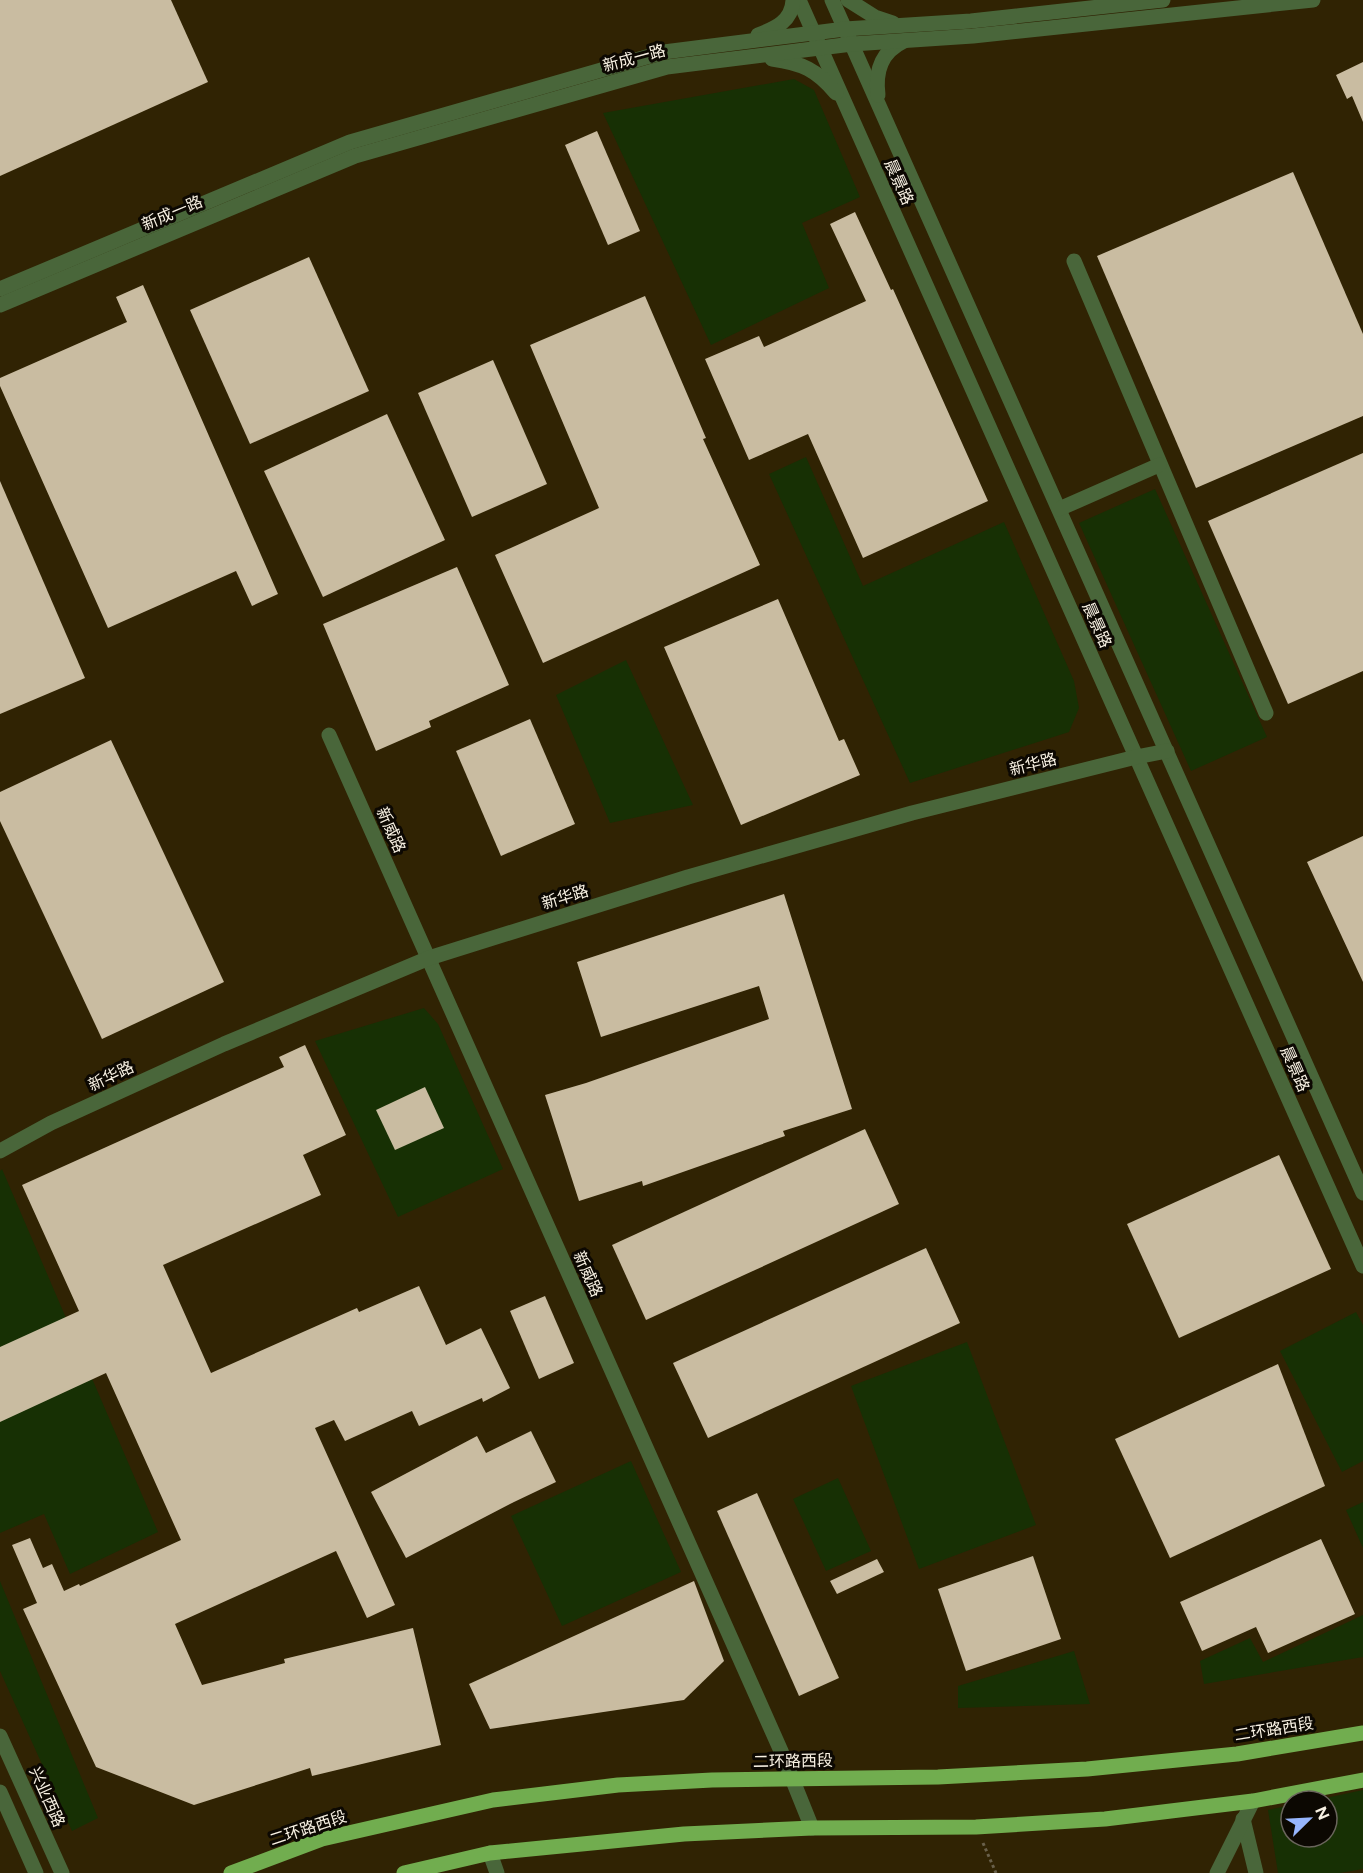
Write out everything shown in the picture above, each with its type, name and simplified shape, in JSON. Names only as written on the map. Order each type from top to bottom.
[{"type":"main road","name":"二环路西段","points":[[231,1873],[322,1839],[493,1800],[618,1785],[792,1778],[938,1777],[1087,1769],[1237,1754],[1363,1733]]},
{"type":"main road","points":[[404,1873],[490,1853],[684,1834],[812,1828],[976,1827],[1106,1819],[1253,1801],[1363,1780]]},
{"type":"street","points":[[744,42],[782,24],[790,15],[793,0]]},
{"type":"street","name":"晨景路","points":[[799,0],[1363,1266]]},
{"type":"street","name":"晨景路","points":[[832,0],[1363,1193]]},
{"type":"street","points":[[848,0],[904,33],[879,65],[876,82],[879,104]]},
{"type":"street","name":"新成一路","points":[[0,305],[355,156],[667,67],[852,44],[971,21],[1163,0]]},
{"type":"street","name":"新成一路","points":[[0,289],[350,142],[664,52],[845,29],[973,36],[1313,0]]},
{"type":"street","points":[[752,56],[799,63],[817,73],[847,108]]},
{"type":"street","points":[[1074,261],[1266,713]]},
{"type":"street","points":[[1059,509],[1160,465]]},
{"type":"street","name":"新威路","points":[[329,735],[792,1778],[812,1828]]},
{"type":"street","name":"新华路","points":[[0,1151],[51,1123],[224,1044],[429,958],[688,877],[890,820],[1167,751]]},
{"type":"street","name":"兴业西路","points":[[0,1736],[62,1873]]},
{"type":"street","points":[[0,1792],[36,1873]]},
{"type":"street","points":[[1217,1873],[1253,1801]]},
{"type":"street","points":[[1243,1819],[1256,1873]]},
{"type":"street","points":[[490,1853],[497,1873]]},
{"type":"path","points":[[976,1827],[996,1873]]},
{"type":"shaded area","points":[[0,0],[1363,0],[1363,1873],[0,1873]]},
{"type":"green space","points":[[794,79],[814,90],[860,197],[802,223],[829,288],[711,345],[603,113]]},
{"type":"green space","points":[[806,457],[863,586],[1004,522],[1074,681],[1079,708],[1069,732],[910,783],[769,474]]},
{"type":"green space","points":[[1155,489],[1267,737],[1191,771],[1079,523]]},
{"type":"green space","points":[[626,660],[693,805],[610,823],[556,695]]},
{"type":"green space","points":[[424,1008],[438,1024],[503,1169],[398,1217],[315,1041]]},
{"type":"green space","points":[[2,1169],[158,1532],[70,1574],[44,1514],[0,1533],[0,1171]]},
{"type":"green space","points":[[1356,1312],[1363,1325],[1363,1461],[1342,1472],[1280,1351]]},
{"type":"green space","points":[[967,1342],[1036,1525],[919,1569],[851,1386]]},
{"type":"green space","points":[[631,1461],[681,1572],[562,1626],[511,1516]]},
{"type":"green space","points":[[838,1478],[871,1551],[826,1571],[793,1499]]},
{"type":"green space","points":[[1363,1502],[1363,1548],[1346,1510]]},
{"type":"green space","points":[[0,1581],[98,1818],[72,1831],[0,1671]]},
{"type":"green space","points":[[1363,1615],[1363,1657],[1204,1684],[1200,1661],[1250,1638],[1263,1662]]},
{"type":"green space","points":[[1074,1651],[1090,1704],[958,1708],[958,1686]]},
{"type":"green space","points":[[1363,1790],[1363,1869],[1340,1873],[1278,1873],[1268,1810],[1279,1808],[1279,1849],[1339,1849],[1339,1795]]},
{"type":"building","points":[[0,0],[171,0],[208,82],[0,176]]},
{"type":"building","points":[[1363,62],[1363,122],[1352,96],[1347,99],[1336,75]]},
{"type":"building","points":[[597,131],[640,231],[608,245],[565,145]]},
{"type":"building","points":[[1293,172],[1363,334],[1363,416],[1196,488],[1097,256]]},
{"type":"building","points":[[855,212],[891,290],[893,289],[988,501],[863,558],[808,434],[749,460],[705,359],[759,336],[764,347],[866,301],[830,224]]},
{"type":"building","points":[[309,257],[369,391],[250,444],[190,310]]},
{"type":"building","points":[[143,285],[278,594],[252,606],[236,571],[108,628],[0,386],[0,378],[127,322],[116,297]]},
{"type":"building","points":[[645,296],[706,438],[703,439],[760,565],[543,663],[495,555],[599,508],[530,345]]},
{"type":"building","points":[[493,360],[547,484],[472,517],[418,393]]},
{"type":"building","points":[[387,414],[445,540],[323,597],[264,471]]},
{"type":"building","points":[[1363,453],[1363,671],[1288,704],[1208,521]]},
{"type":"building","points":[[0,481],[85,678],[0,714]]},
{"type":"building","points":[[457,567],[509,685],[429,721],[431,727],[376,751],[323,624]]},
{"type":"building","points":[[778,599],[839,741],[844,739],[860,775],[741,825],[664,647]]},
{"type":"building","points":[[530,719],[575,824],[501,856],[456,751]]},
{"type":"building","points":[[111,740],[224,982],[102,1039],[0,821],[0,792]]},
{"type":"building","points":[[1363,836],[1363,982],[1307,862]]},
{"type":"building","points":[[784,894],[852,1109],[783,1131],[785,1136],[643,1186],[642,1181],[579,1201],[545,1095],[586,1083],[769,1019],[759,986],[601,1037],[577,962]]},
{"type":"building","points":[[305,1045],[346,1135],[303,1155],[321,1195],[163,1265],[211,1373],[357,1308],[359,1312],[419,1286],[446,1345],[481,1328],[510,1388],[483,1402],[482,1398],[419,1426],[412,1411],[345,1441],[334,1420],[315,1428],[395,1605],[367,1618],[336,1551],[175,1624],[202,1685],[285,1663],[284,1659],[413,1628],[441,1745],[312,1776],[310,1768],[194,1805],[96,1767],[23,1609],[37,1603],[12,1545],[30,1538],[43,1568],[52,1564],[64,1591],[79,1584],[80,1586],[181,1540],[106,1373],[0,1422],[0,1347],[79,1311],[22,1185],[284,1067],[279,1057]]},
{"type":"building","points":[[425,1087],[444,1128],[395,1150],[376,1110]]},
{"type":"building","points":[[865,1129],[899,1204],[646,1320],[612,1245]]},
{"type":"building","points":[[1279,1155],[1331,1269],[1179,1338],[1127,1224]]},
{"type":"building","points":[[926,1248],[960,1323],[708,1438],[673,1363]]},
{"type":"building","points":[[545,1296],[574,1363],[539,1379],[510,1311]]},
{"type":"building","points":[[1278,1364],[1325,1486],[1170,1558],[1115,1439]]},
{"type":"building","points":[[531,1431],[556,1482],[406,1558],[371,1492],[477,1436],[486,1453]]},
{"type":"building","points":[[757,1493],[839,1678],[799,1696],[717,1511]]},
{"type":"building","points":[[1321,1539],[1355,1614],[1268,1653],[1256,1627],[1202,1651],[1180,1602]]},
{"type":"building","points":[[1033,1556],[1061,1639],[966,1671],[938,1589]]},
{"type":"building","points":[[877,1559],[884,1572],[837,1594],[830,1581]]},
{"type":"building","points":[[694,1581],[724,1661],[684,1700],[490,1729],[469,1684]]}]
